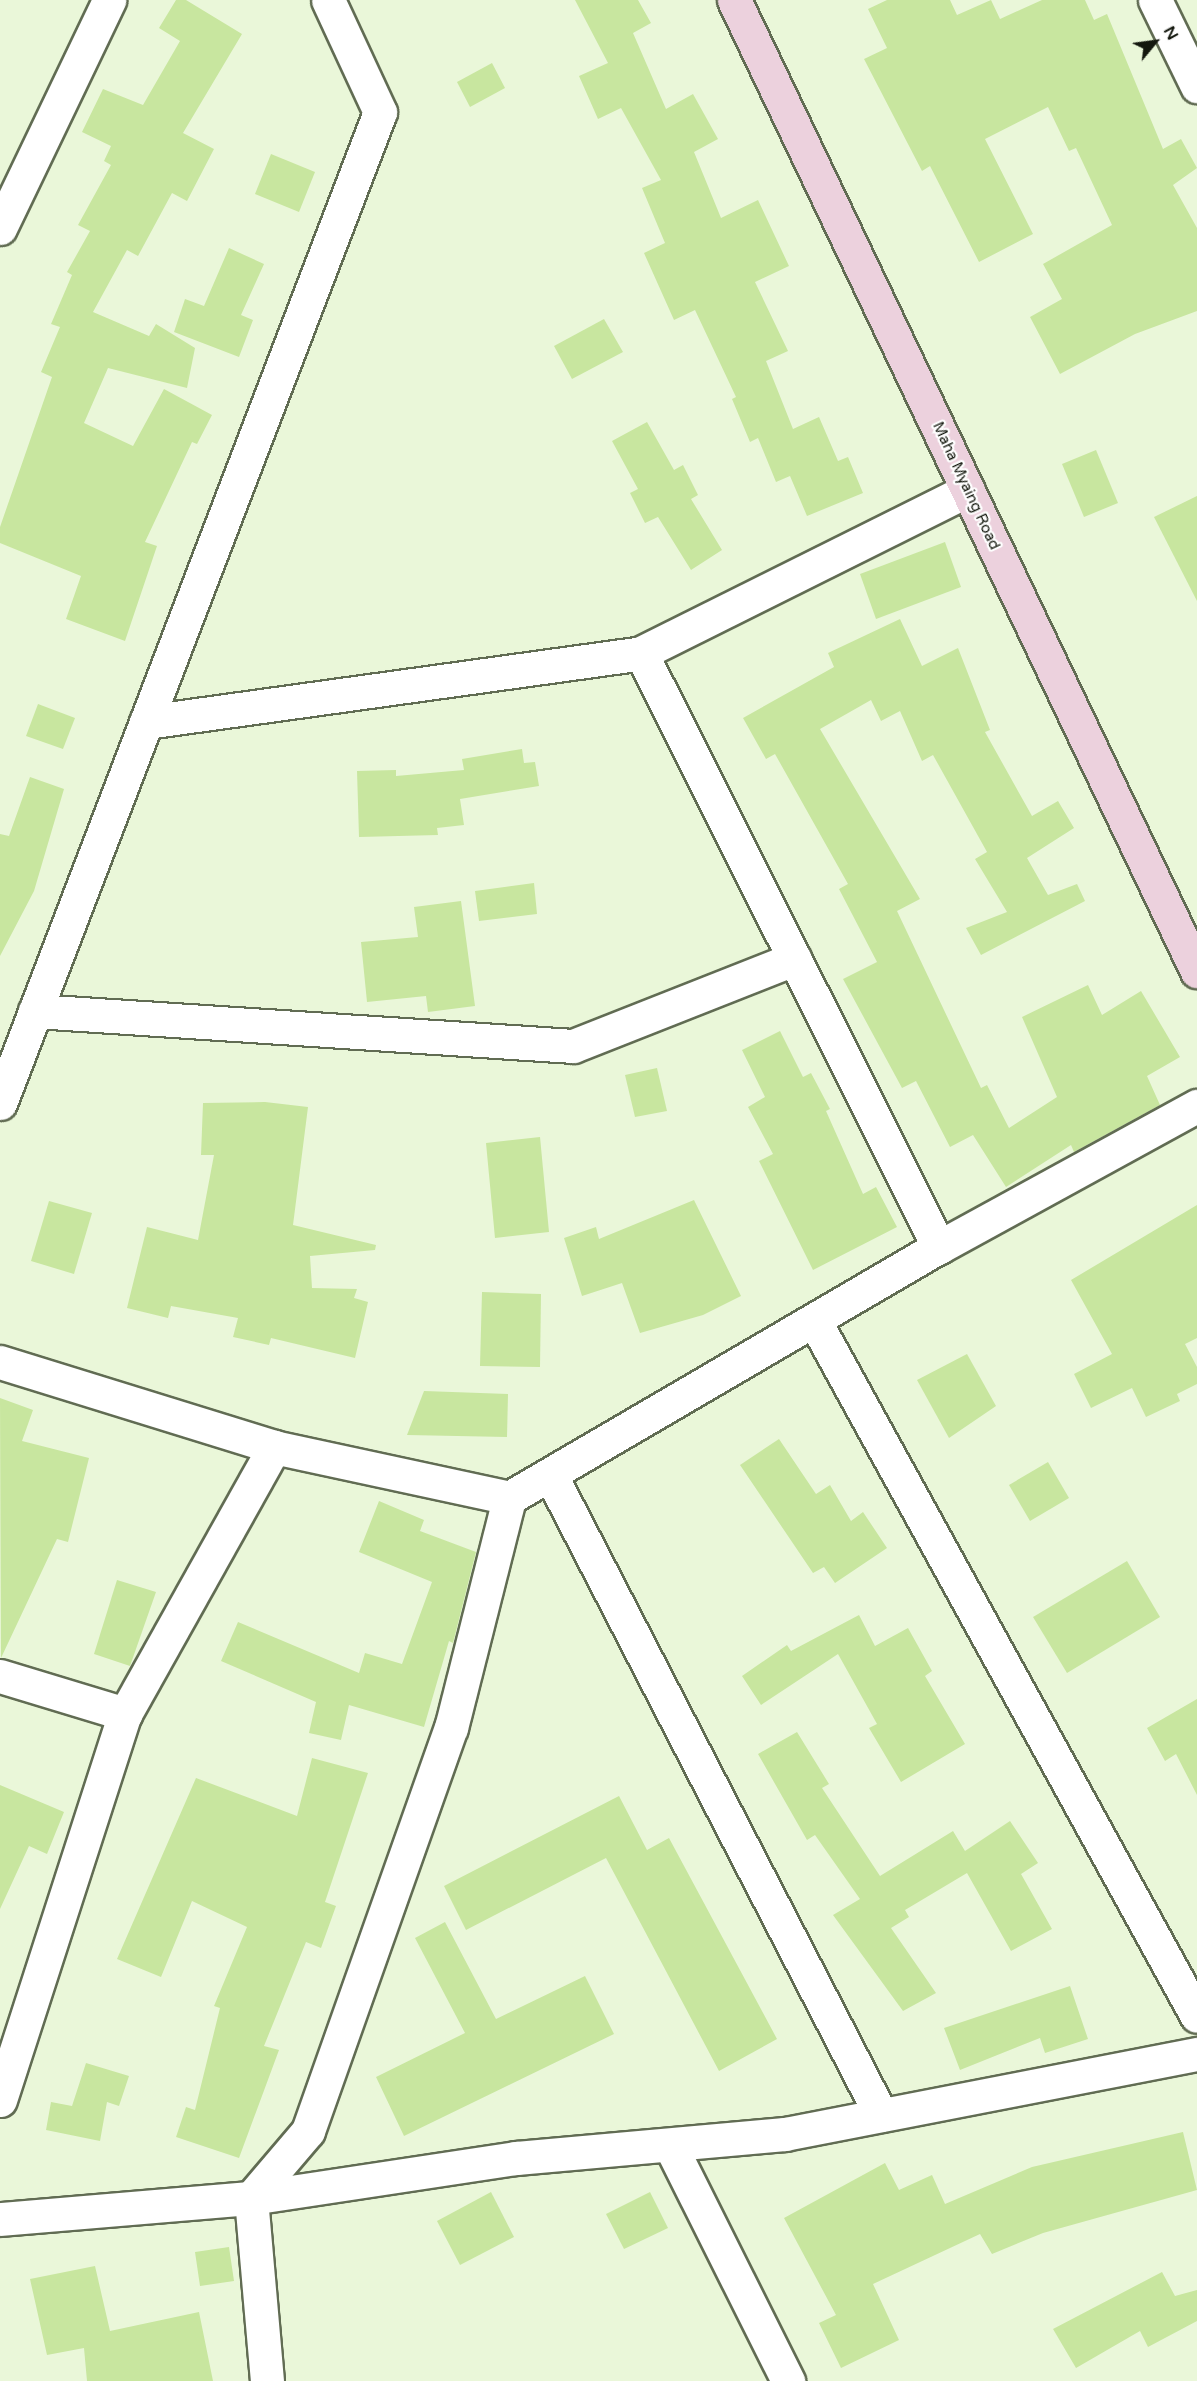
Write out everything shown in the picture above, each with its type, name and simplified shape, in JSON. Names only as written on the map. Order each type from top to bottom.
[{"type":"street","points":[[0,228],[109,0]]},
{"type":"street","points":[[0,1102],[380,112],[328,0]]},
{"type":"street","name":"Maha Myaing Road","points":[[734,0],[1197,971]]},
{"type":"street","points":[[1155,0],[1197,86]]},
{"type":"street","points":[[146,722],[641,652],[968,490]]},
{"type":"street","points":[[641,652],[939,1247]]},
{"type":"street","points":[[35,1011],[573,1046],[794,959]]},
{"type":"street","points":[[0,1362],[274,1447],[509,1498],[939,1247],[1197,1106]]},
{"type":"street","points":[[813,1320],[1197,2016]]},
{"type":"street","points":[[0,2100],[125,1714],[274,1447]]},
{"type":"street","points":[[550,1474],[881,2115]]},
{"type":"street","points":[[267,2381],[251,2198],[308,2131],[451,1728],[509,1498]]},
{"type":"street","points":[[0,1676],[125,1714]]},
{"type":"street","points":[[0,2219],[251,2198],[516,2158],[671,2147],[785,2134],[1197,2054]]},
{"type":"street","points":[[671,2147],[788,2381]]},
{"type":"building","points":[[176,0],[186,0],[242,34],[183,133],[214,149],[187,201],[172,193],[138,256],[127,250],[93,312],[149,336],[156,324],[195,348],[187,388],[108,368],[84,423],[133,446],[164,389],[212,415],[197,444],[192,442],[145,542],[157,546],[125,641],[66,619],[81,576],[0,543],[0,527],[52,377],[41,372],[60,327],[51,324],[72,275],[67,272],[90,231],[78,225],[111,165],[104,161],[111,146],[82,132],[103,89],[143,105],[180,41],[159,28]]},
{"type":"building","points":[[575,0],[638,0],[651,23],[633,33],[666,109],[693,94],[718,139],[694,152],[721,218],[758,200],[789,266],[755,282],[788,351],[766,361],[793,429],[819,417],[838,461],[848,457],[863,493],[807,516],[790,476],[776,482],[758,438],[750,442],[732,399],[736,397],[695,310],[674,320],[644,253],[665,243],[642,188],[661,180],[621,108],[598,119],[579,76],[608,63]]},
{"type":"building","points":[[887,0],[950,0],[957,15],[991,0],[1000,19],[1042,0],[1085,0],[1094,20],[1107,14],[1163,149],[1181,139],[1197,168],[1173,185],[1197,228],[1197,311],[1135,334],[1060,374],[1030,317],[1062,299],[1043,264],[1112,225],[1076,148],[1069,151],[1048,107],[985,139],[1033,234],[979,262],[930,166],[922,171],[864,59],[887,48],[868,9]]},
{"type":"building","points":[[492,63],[505,88],[470,107],[457,82]]},
{"type":"building","points":[[271,154],[315,172],[299,212],[255,194]]},
{"type":"building","points":[[229,248],[264,264],[241,315],[253,320],[239,357],[174,332],[185,299],[204,306]]},
{"type":"building","points":[[604,319],[623,352],[572,379],[554,346]]},
{"type":"building","points":[[647,422],[674,470],[683,465],[698,495],[691,499],[722,550],[691,570],[658,517],[645,523],[630,493],[638,489],[612,441]]},
{"type":"building","points":[[1096,450],[1118,503],[1084,517],[1062,464]]},
{"type":"building","points":[[1197,496],[1197,601],[1154,517]]},
{"type":"building","points":[[945,542],[961,587],[876,619],[860,574]]},
{"type":"building","points":[[900,619],[922,666],[958,648],[990,730],[985,732],[1032,816],[1058,801],[1074,828],[1027,858],[1048,895],[1077,884],[1085,901],[981,955],[966,928],[1007,912],[975,859],[987,852],[933,755],[922,761],[900,711],[881,721],[871,700],[820,729],[920,899],[897,911],[981,1088],[987,1085],[1009,1128],[1057,1097],[1022,1017],[1088,985],[1102,1015],[1141,991],[1180,1057],[1147,1076],[1160,1105],[1074,1152],[1071,1145],[1006,1187],[973,1135],[950,1147],[916,1081],[902,1088],[843,979],[877,962],[839,889],[848,884],[775,754],[766,759],[743,718],[834,667],[828,653]]},
{"type":"building","points":[[38,704],[75,718],[63,749],[26,736]]},
{"type":"building","points":[[522,749],[524,763],[535,762],[539,786],[460,799],[464,825],[437,828],[438,835],[359,837],[357,771],[396,770],[396,776],[464,770],[462,759]]},
{"type":"building","points":[[30,777],[64,789],[34,891],[0,956],[0,834],[9,836]]},
{"type":"building","points":[[534,883],[537,914],[479,921],[475,891]]},
{"type":"building","points":[[461,901],[475,1006],[428,1012],[426,996],[367,1002],[361,942],[418,937],[414,907]]},
{"type":"building","points":[[780,1031],[803,1077],[811,1073],[830,1109],[826,1111],[863,1194],[876,1187],[897,1227],[813,1270],[759,1161],[773,1154],[748,1107],[765,1097],[742,1050]]},
{"type":"building","points":[[657,1068],[667,1111],[635,1117],[625,1075]]},
{"type":"building","points":[[265,1102],[308,1107],[293,1225],[376,1245],[375,1250],[310,1256],[312,1288],[357,1289],[354,1298],[368,1302],[355,1358],[271,1338],[269,1345],[233,1337],[238,1318],[171,1306],[168,1318],[127,1308],[147,1227],[198,1240],[214,1155],[201,1155],[203,1103]]},
{"type":"building","points":[[540,1137],[549,1232],[495,1238],[486,1143]]},
{"type":"building","points":[[694,1200],[741,1296],[703,1315],[640,1333],[622,1283],[582,1296],[564,1238],[596,1227],[599,1239]]},
{"type":"building","points":[[49,1201],[92,1213],[74,1274],[31,1261]]},
{"type":"building","points":[[1197,1205],[1197,1338],[1185,1344],[1197,1367],[1197,1384],[1177,1394],[1180,1401],[1146,1417],[1132,1388],[1091,1408],[1074,1374],[1112,1354],[1071,1280]]},
{"type":"building","points":[[482,1292],[541,1294],[540,1367],[480,1366]]},
{"type":"building","points":[[967,1354],[996,1406],[949,1438],[917,1380]]},
{"type":"building","points":[[424,1391],[508,1394],[507,1437],[407,1435]]},
{"type":"building","points":[[0,1398],[33,1410],[22,1441],[89,1458],[68,1542],[57,1539],[1,1658]]},
{"type":"building","points":[[779,1439],[816,1494],[830,1485],[851,1521],[863,1512],[887,1548],[835,1583],[824,1567],[813,1573],[740,1465]]},
{"type":"building","points":[[1048,1462],[1069,1498],[1030,1521],[1009,1485]]},
{"type":"building","points":[[379,1501],[424,1520],[420,1531],[476,1552],[453,1643],[449,1641],[424,1727],[349,1705],[341,1740],[309,1733],[316,1702],[221,1661],[238,1622],[359,1673],[365,1653],[402,1664],[432,1582],[359,1552]]},
{"type":"building","points":[[1127,1561],[1160,1617],[1067,1673],[1033,1617]]},
{"type":"building","points":[[117,1580],[156,1592],[130,1666],[94,1654]]},
{"type":"building","points":[[859,1615],[875,1646],[908,1628],[932,1671],[925,1676],[965,1744],[901,1782],[869,1728],[877,1724],[838,1654],[761,1705],[742,1676],[787,1645],[791,1651]]},
{"type":"building","points":[[1197,1699],[1197,1795],[1176,1754],[1165,1761],[1147,1728]]},
{"type":"building","points":[[797,1732],[829,1784],[822,1788],[880,1876],[953,1831],[965,1851],[1010,1821],[1038,1863],[1021,1874],[1052,1929],[1011,1951],[967,1873],[905,1910],[909,1917],[891,1928],[936,1993],[903,2011],[833,1915],[860,1899],[815,1835],[807,1840],[758,1754]]},
{"type":"building","points":[[312,1758],[368,1773],[325,1902],[336,1906],[321,1948],[306,1942],[264,2046],[279,2050],[239,2158],[176,2137],[186,2107],[195,2110],[220,2008],[214,2006],[247,1927],[192,1901],[161,1977],[117,1959],[196,1778],[297,1816]]},
{"type":"building","points":[[0,1785],[64,1812],[47,1854],[29,1846],[0,1909]]},
{"type":"building","points":[[619,1796],[647,1850],[669,1838],[777,2039],[719,2071],[606,1858],[466,1930],[444,1886]]},
{"type":"building","points":[[445,1922],[496,2019],[585,1976],[614,2034],[404,2136],[376,2077],[465,2033],[415,1938]]},
{"type":"building","points":[[1070,1986],[1088,2039],[1045,2053],[1040,2038],[960,2070],[944,2028]]},
{"type":"building","points":[[86,2063],[129,2076],[119,2106],[107,2102],[100,2141],[46,2130],[51,2102],[72,2106]]},
{"type":"building","points":[[1183,2132],[1197,2190],[1043,2233],[992,2254],[980,2234],[873,2284],[899,2340],[841,2368],[819,2323],[836,2315],[784,2218],[885,2163],[899,2190],[932,2175],[945,2204],[1032,2167]]},
{"type":"building","points":[[491,2192],[514,2237],[460,2265],[437,2221]]},
{"type":"building","points":[[650,2192],[668,2228],[624,2249],[606,2214]]},
{"type":"building","points":[[229,2247],[234,2281],[200,2286],[195,2252]]},
{"type":"building","points":[[95,2266],[110,2331],[199,2312],[213,2381],[87,2381],[84,2348],[47,2355],[30,2279]]},
{"type":"building","points":[[1162,2272],[1175,2296],[1197,2290],[1197,2321],[1148,2347],[1140,2331],[1076,2368],[1053,2329]]}]
